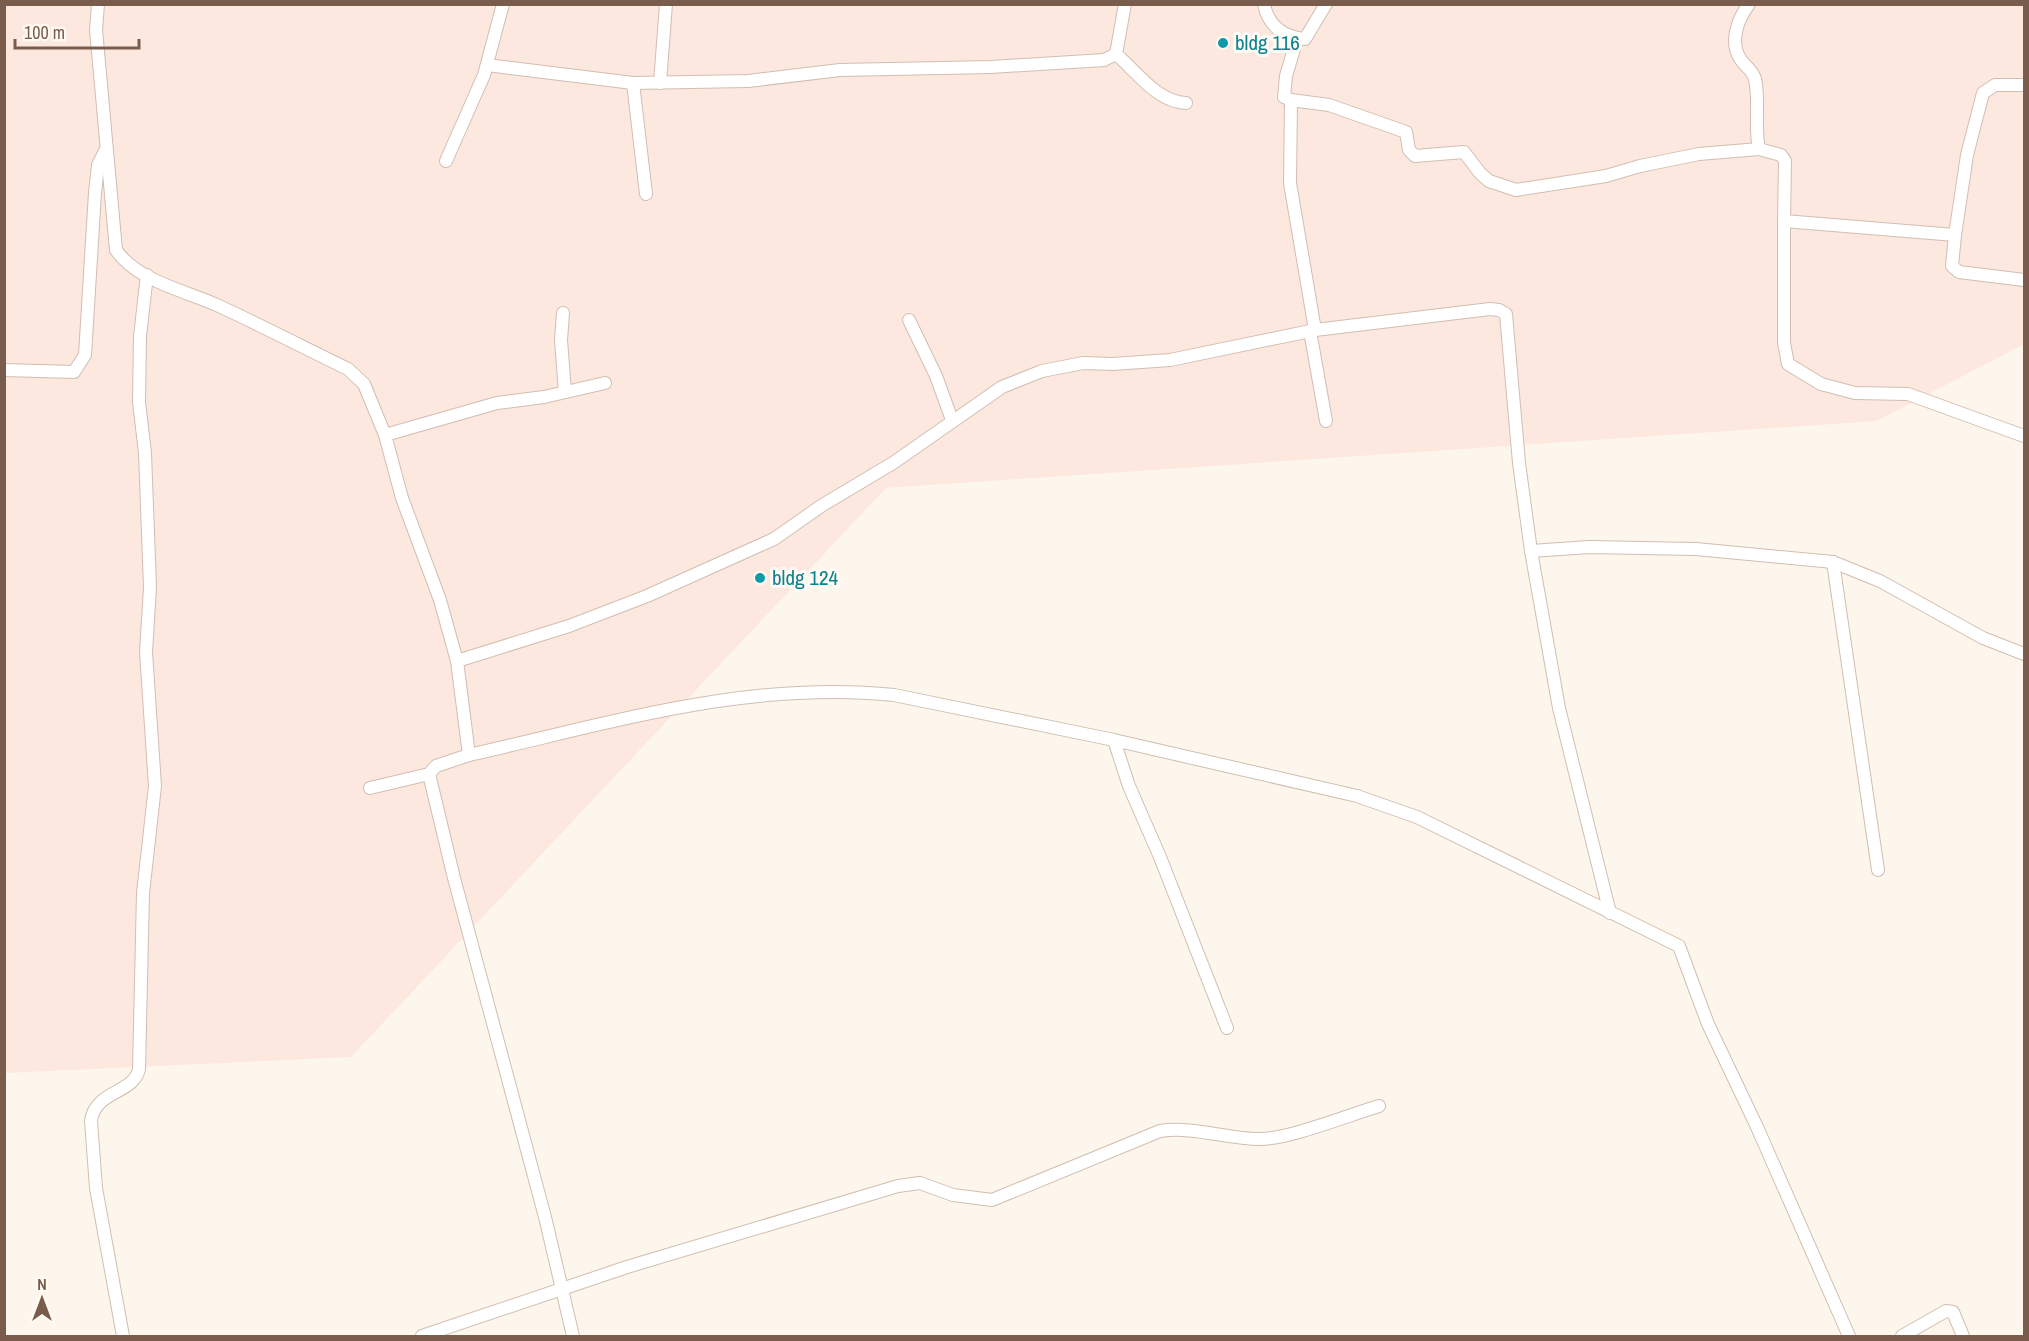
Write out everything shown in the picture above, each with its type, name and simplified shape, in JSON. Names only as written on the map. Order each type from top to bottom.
[{"type":"street","points":[[98,4],[96,30],[116,250],[124,262],[147,275],[220,307],[348,369],[364,384],[385,435],[402,498],[440,600],[457,661],[470,755]]},
{"type":"street","points":[[446,161],[487,65],[503,4]]},
{"type":"street","points":[[660,83],[666,4]]},
{"type":"street","points":[[1116,54],[1125,4]]},
{"type":"street","points":[[1264,4],[1272,25],[1297,39],[1305,39],[1326,4]]},
{"type":"street","points":[[1749,4],[1740,16],[1735,37],[1740,59],[1755,82],[1759,149]]},
{"type":"street","points":[[1297,39],[1283,94],[1292,100],[1329,105],[1406,132],[1408,150],[1416,156],[1464,152],[1489,181],[1516,190],[1606,176],[1640,166],[1699,154],[1759,149],[1781,155],[1785,161],[1784,343],[1788,364],[1821,384],[1855,393],[1908,394],[2025,436]]},
{"type":"street","points":[[487,65],[633,83],[660,83],[748,81],[840,70],[991,67],[1104,60],[1116,54]]},
{"type":"street","points":[[1116,54],[1153,89],[1170,99],[1186,103]]},
{"type":"street","points":[[633,83],[646,194]]},
{"type":"street","points":[[2025,85],[1995,85],[1983,93],[1967,155],[1952,262],[1959,272],[2025,280]]},
{"type":"street","points":[[1292,100],[1290,183],[1326,421]]},
{"type":"street","points":[[5,373],[74,372],[85,356],[95,193],[98,165],[106,150]]},
{"type":"street","points":[[1784,221],[1954,235]]},
{"type":"street","points":[[123,1336],[96,1188],[91,1121],[92,1112],[100,1102],[136,1078],[139,1069],[143,893],[155,786],[146,652],[150,587],[145,453],[139,402],[140,336],[147,275]]},
{"type":"street","points":[[457,661],[569,626],[647,597],[774,539],[821,506],[893,463],[1002,387],[1042,371],[1063,365],[1170,360],[1312,330],[1499,309],[1506,314],[1519,463],[1531,551],[1559,708],[1610,913]]},
{"type":"street","points":[[563,313],[561,340],[565,392]]},
{"type":"street","points":[[909,320],[936,376],[952,420]]},
{"type":"street","points":[[385,435],[473,413],[497,403],[605,383]]},
{"type":"street","points":[[1531,551],[1589,547],[1696,549],[1833,562],[1880,581],[1983,638],[2025,654]]},
{"type":"street","points":[[1833,562],[1878,870]]},
{"type":"street","points":[[370,788],[429,774],[436,766],[470,755],[692,703],[782,694],[868,692],[894,695],[1114,740],[1357,796],[1407,814],[1676,943],[1682,950],[1708,1024],[1757,1127],[1849,1336]]},
{"type":"street","points":[[1114,740],[1129,786],[1160,857],[1227,1028]]},
{"type":"street","points":[[429,774],[454,878],[563,1288],[573,1336]]},
{"type":"street","points":[[422,1336],[563,1288],[898,1186],[920,1182],[953,1195],[992,1200],[1160,1131],[1175,1129],[1250,1139],[1273,1138],[1379,1106]]},
{"type":"street","points":[[1902,1336],[1946,1311],[1953,1312],[1963,1336]]},
{"type":"shaded area","points":[[4,5],[2024,5],[2024,344],[1877,421],[886,488],[351,1057],[5,1073]]},
{"type":"place","name":"bldg 116","points":[[1223,43]]},
{"type":"place","name":"bldg 124","points":[[760,578]]}]
